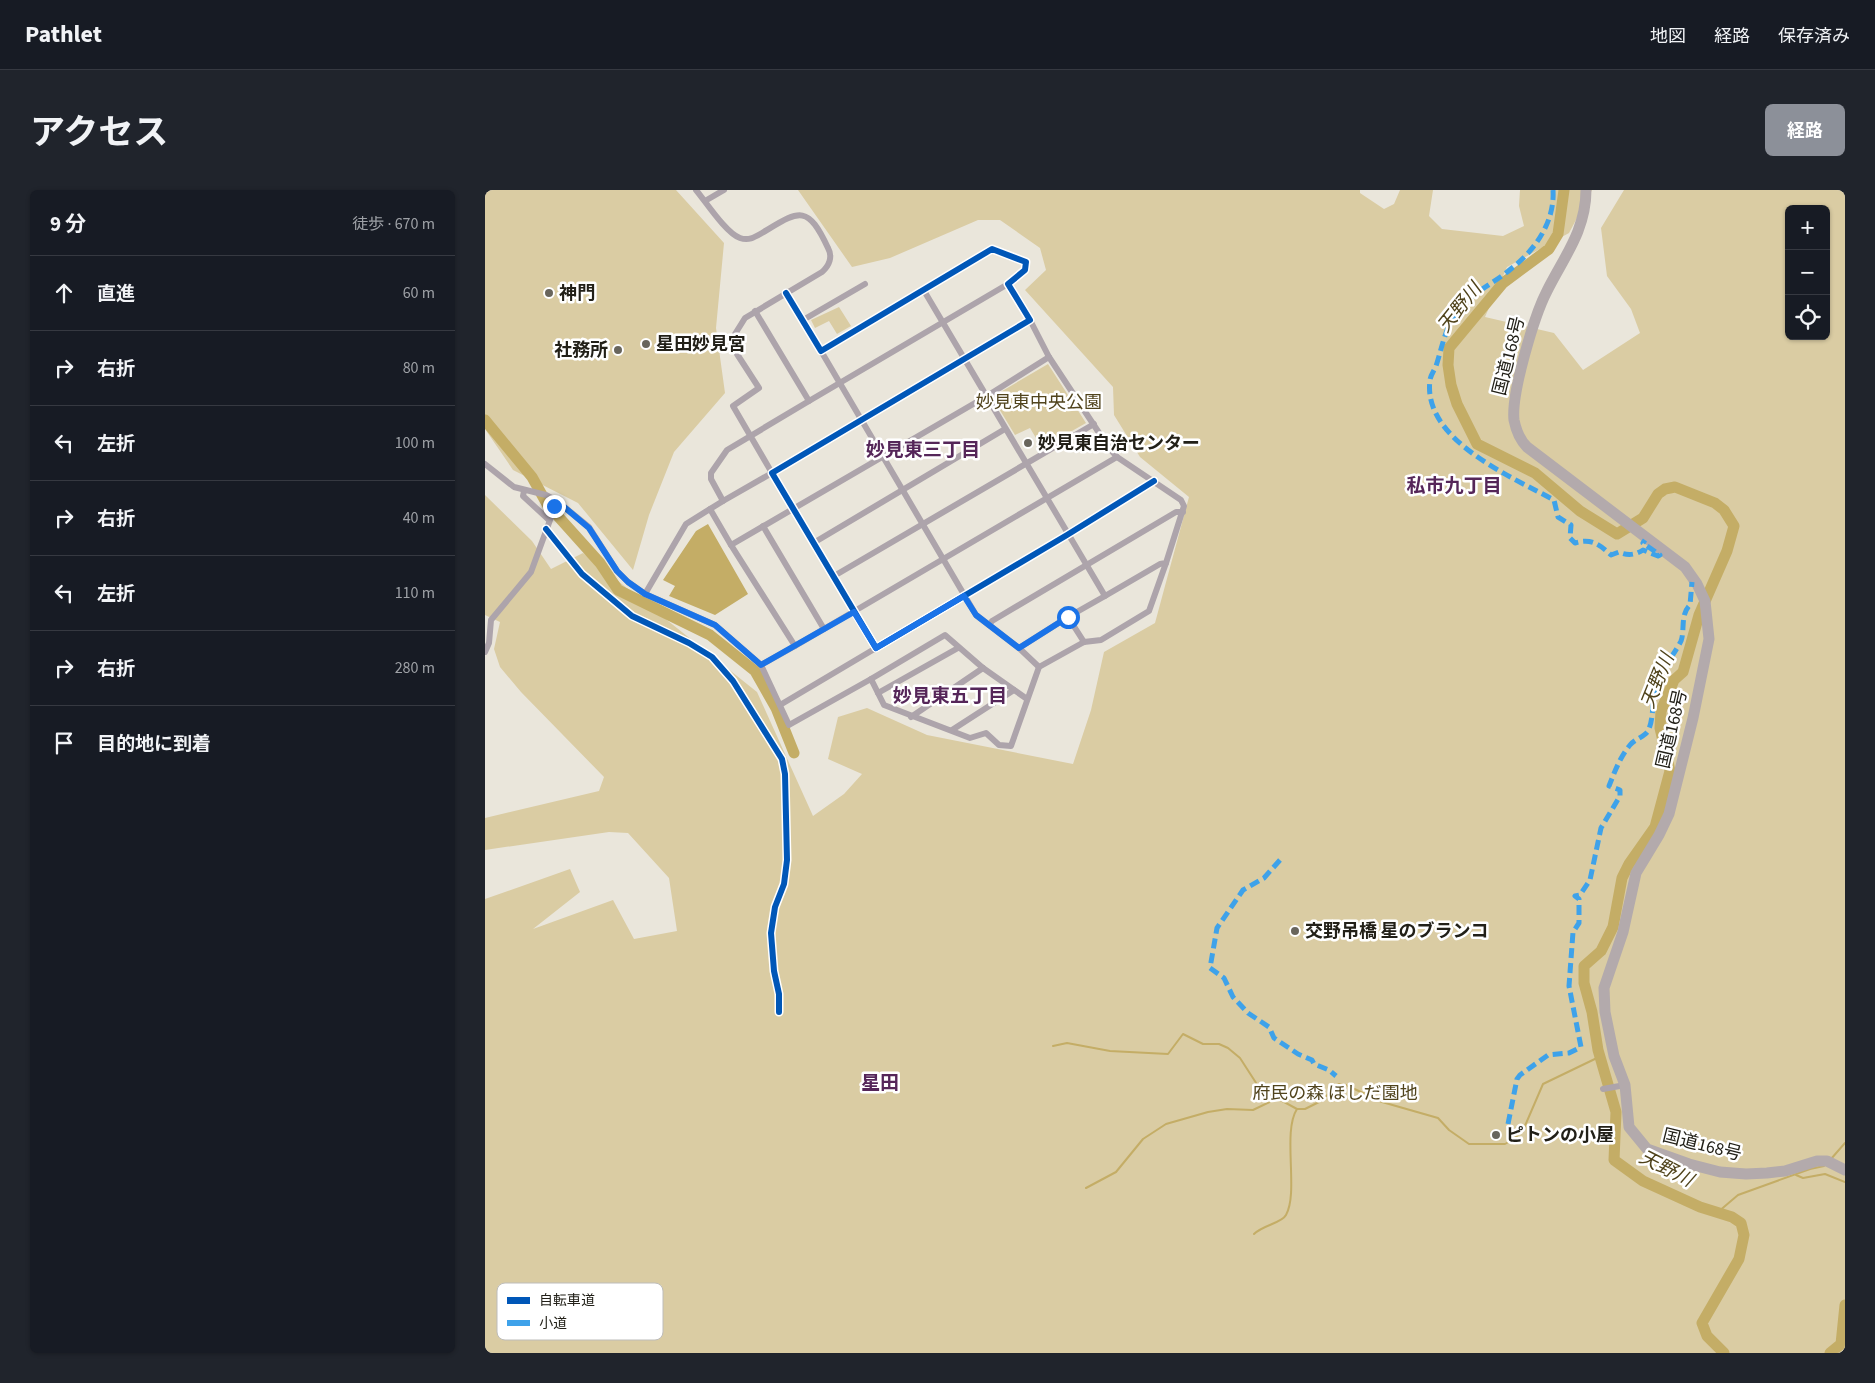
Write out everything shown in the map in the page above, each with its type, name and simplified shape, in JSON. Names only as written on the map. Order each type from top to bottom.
[{"type":"highway","name":"国道168号","points":[[1586,190],[1583,222],[1547,291],[1534,322],[1515,401],[1514,420],[1519,435],[1527,447],[1685,567],[1697,584],[1708,609],[1709,623],[1707,658],[1669,814],[1659,835],[1635,873],[1623,932],[1605,988],[1605,1012],[1614,1056],[1623,1086],[1629,1127],[1637,1140],[1647,1149],[1664,1156],[1720,1172],[1746,1174],[1785,1171],[1817,1161],[1827,1161],[1845,1170]]},
{"type":"street","points":[[696,190],[729,230],[738,237],[753,238],[791,216],[800,213],[813,221],[829,250],[828,267],[745,318],[735,334],[737,354],[759,388],[733,406],[752,435],[772,473],[815,542],[876,648]]},
{"type":"street","points":[[705,201],[724,190]]},
{"type":"street","points":[[723,501],[711,478],[711,473],[727,450],[1008,284],[1025,270],[1026,262],[992,249],[821,350]]},
{"type":"street","points":[[803,320],[865,284]]},
{"type":"street","points":[[871,679],[884,704],[911,717],[952,730],[970,738],[986,733],[999,745],[1011,746],[1039,667],[1084,642],[1101,640],[1149,611],[1166,563],[1183,512],[1184,506],[1181,500],[1117,457],[1049,357],[1030,320],[1008,284]]},
{"type":"street","points":[[923,289],[1067,535],[1105,596]]},
{"type":"street","points":[[786,293],[976,615],[1019,648],[1039,667]]},
{"type":"street","points":[[755,311],[809,401]]},
{"type":"street","points":[[645,594],[686,524],[1030,320]]},
{"type":"street","points":[[731,545],[987,396],[1049,357]]},
{"type":"street","points":[[834,576],[1094,424]]},
{"type":"street","points":[[815,542],[1005,429]]},
{"type":"street","points":[[761,665],[1117,457]]},
{"type":"street","points":[[485,464],[514,487],[546,495],[555,504],[589,528],[617,571],[628,582],[645,594],[715,625],[761,665],[789,724],[871,679],[945,635],[983,668],[1027,699]]},
{"type":"street","points":[[779,705],[1067,535],[1154,481]]},
{"type":"street","points":[[524,491],[523,496],[550,517]]},
{"type":"street","points":[[485,652],[489,643],[491,620],[531,572],[555,504]]},
{"type":"street","points":[[710,509],[795,646]]},
{"type":"street","points":[[989,626],[992,621],[1176,512],[1183,512]]},
{"type":"street","points":[[763,526],[824,629]]},
{"type":"street","points":[[546,529],[582,574],[632,616],[689,643],[712,657],[733,681],[781,759],[785,774],[787,860],[784,884],[775,907],[771,933],[774,972],[779,994],[779,1012]]},
{"type":"street","points":[[1019,648],[1068,617],[1160,564],[1166,563]]},
{"type":"street","points":[[1068,617],[1084,642]]},
{"type":"street","points":[[878,693],[958,648]]},
{"type":"street","points":[[911,717],[983,668]]},
{"type":"street","points":[[952,730],[1014,690]]},
{"type":"street","points":[[1603,1089],[1623,1086]]},
{"type":"green space","points":[[485,190],[676,190],[724,243],[716,328],[725,393],[674,452],[649,515],[633,570],[578,503],[513,470],[485,429]]},
{"type":"green space","name":"府民の森 ほしだ園地","points":[[798,190],[1360,190],[1360,193],[1384,209],[1394,204],[1400,190],[1433,190],[1429,216],[1442,229],[1503,236],[1524,226],[1519,206],[1520,190],[1592,190],[1569,233],[1507,267],[1485,317],[1554,333],[1583,370],[1640,333],[1631,309],[1607,276],[1601,228],[1624,190],[1845,190],[1845,1353],[485,1353],[485,899],[570,869],[580,892],[533,929],[613,900],[634,939],[677,931],[669,878],[628,833],[609,832],[485,850],[485,818],[599,791],[604,777],[521,692],[500,667],[494,649],[500,622],[485,615],[485,495],[532,541],[551,569],[583,553],[757,692],[813,816],[844,794],[862,774],[828,759],[838,717],[867,708],[927,735],[1073,764],[1091,710],[1104,652],[1155,623],[1189,497],[1140,457],[1114,415],[1113,387],[1025,290],[1046,270],[1040,248],[1000,220],[978,220],[890,258],[852,267]]},
{"type":"green space","points":[[839,307],[851,326],[837,334],[829,321],[815,328],[811,320]]},
{"type":"green space","name":"妙見東中央公園","points":[[1048,364],[1086,423],[1042,448],[1030,428],[1015,435],[992,397]]},
{"type":"shaded area","points":[[708,524],[748,594],[715,615],[669,596],[675,586],[663,580],[696,531]]},
{"type":"waterway","name":"天野川","points":[[1564,190],[1558,234],[1549,249],[1503,283],[1449,348],[1448,365],[1451,385],[1457,404],[1477,444],[1535,473],[1580,511],[1617,534],[1643,518],[1658,494],[1665,489],[1675,487],[1715,503],[1724,510],[1734,526],[1727,551],[1699,615],[1683,672],[1674,680],[1661,711],[1660,728],[1670,771],[1655,827],[1629,864],[1622,878],[1613,927],[1601,951],[1584,966],[1584,983],[1592,1012],[1598,1050],[1616,1112],[1614,1160],[1643,1181],[1700,1207],[1732,1217],[1741,1223],[1744,1235],[1739,1259],[1702,1323],[1707,1336],[1724,1353]]},
{"type":"waterway","points":[[485,420],[532,477],[547,504],[600,563],[618,590],[710,635],[755,671],[776,708],[794,753]]},
{"type":"waterway","points":[[1053,1046],[1067,1043],[1110,1051],[1168,1054],[1183,1034],[1203,1044],[1219,1044],[1228,1048],[1240,1058],[1260,1089],[1297,1109],[1305,1109],[1321,1101],[1339,1084],[1346,1085],[1382,1102],[1438,1118],[1449,1130],[1469,1144],[1505,1144],[1514,1139],[1524,1128],[1543,1084],[1599,1057]]},
{"type":"waterway","points":[[1086,1188],[1116,1172],[1143,1139],[1166,1124],[1208,1112],[1227,1109],[1253,1110],[1276,1099]]},
{"type":"waterway","points":[[1254,1234],[1262,1228],[1284,1218],[1290,1205],[1291,1132],[1297,1109]]},
{"type":"waterway","points":[[1831,1159],[1845,1143]]},
{"type":"waterway","points":[[1718,1212],[1738,1195],[1810,1169],[1824,1166]]},
{"type":"waterway","points":[[1796,1175],[1803,1178],[1825,1174],[1845,1182]]},
{"type":"waterway","name":"天野川","points":[[1830,1353],[1841,1344],[1845,1305]]},
{"type":"marked path","points":[[1553,190],[1551,213],[1542,234],[1529,252],[1512,268],[1467,301],[1451,321],[1430,378],[1431,401],[1440,421],[1473,454],[1494,468],[1554,500],[1558,517],[1571,525],[1570,538],[1575,543],[1586,541],[1595,543],[1611,555],[1619,552],[1631,554],[1643,550],[1658,556],[1660,555],[1643,543],[1645,540]]},
{"type":"marked path","points":[[1508,1124],[1517,1079],[1520,1075],[1548,1055],[1569,1053],[1581,1047],[1569,986],[1573,932],[1579,923],[1579,899],[1575,896],[1580,895],[1590,880],[1601,828],[1620,796],[1620,790],[1609,786],[1623,754],[1634,741],[1648,731],[1650,726],[1657,683],[1681,641],[1685,613],[1690,605],[1692,582]]},
{"type":"marked path","points":[[1280,860],[1264,878],[1243,890],[1217,928],[1210,968],[1224,978],[1233,997],[1248,1013],[1269,1027],[1274,1038],[1336,1076]]},
{"type":"cycle path","points":[[786,293],[821,351],[992,249],[1026,262],[1025,270],[1008,284],[1030,320],[772,473],[876,648],[1154,481]]},
{"type":"cycle path","points":[[546,529],[582,574],[632,616],[689,643],[712,657],[733,681],[782,759],[785,774],[787,860],[784,884],[775,907],[771,933],[774,971],[779,994],[779,1012]]},
{"type":"place","name":"神門","points":[[549,293]]},
{"type":"place","name":"星田妙見宮","points":[[646,344]]},
{"type":"place","name":"社務所","points":[[618,350]]},
{"type":"place","name":"妙見東自治センター","points":[[1028,443]]},
{"type":"place","name":"交野吊橋 星のブランコ","points":[[1295,931]]},
{"type":"place","name":"ピトンの小屋","points":[[1496,1135]]},
{"type":"district","name":"妙見東三丁目","points":[[923,450]]},
{"type":"district","name":"私市九丁目","points":[[1454,486]]},
{"type":"district","name":"妙見東五丁目","points":[[950,696]]},
{"type":"district","name":"星田","points":[[880,1083]]},
{"type":"route","points":[[554,506],[557,501],[589,528],[617,571],[628,582],[645,594],[715,625],[761,665],[854,612],[876,648],[964,596],[976,615],[1019,648],[1068,617]]}]
